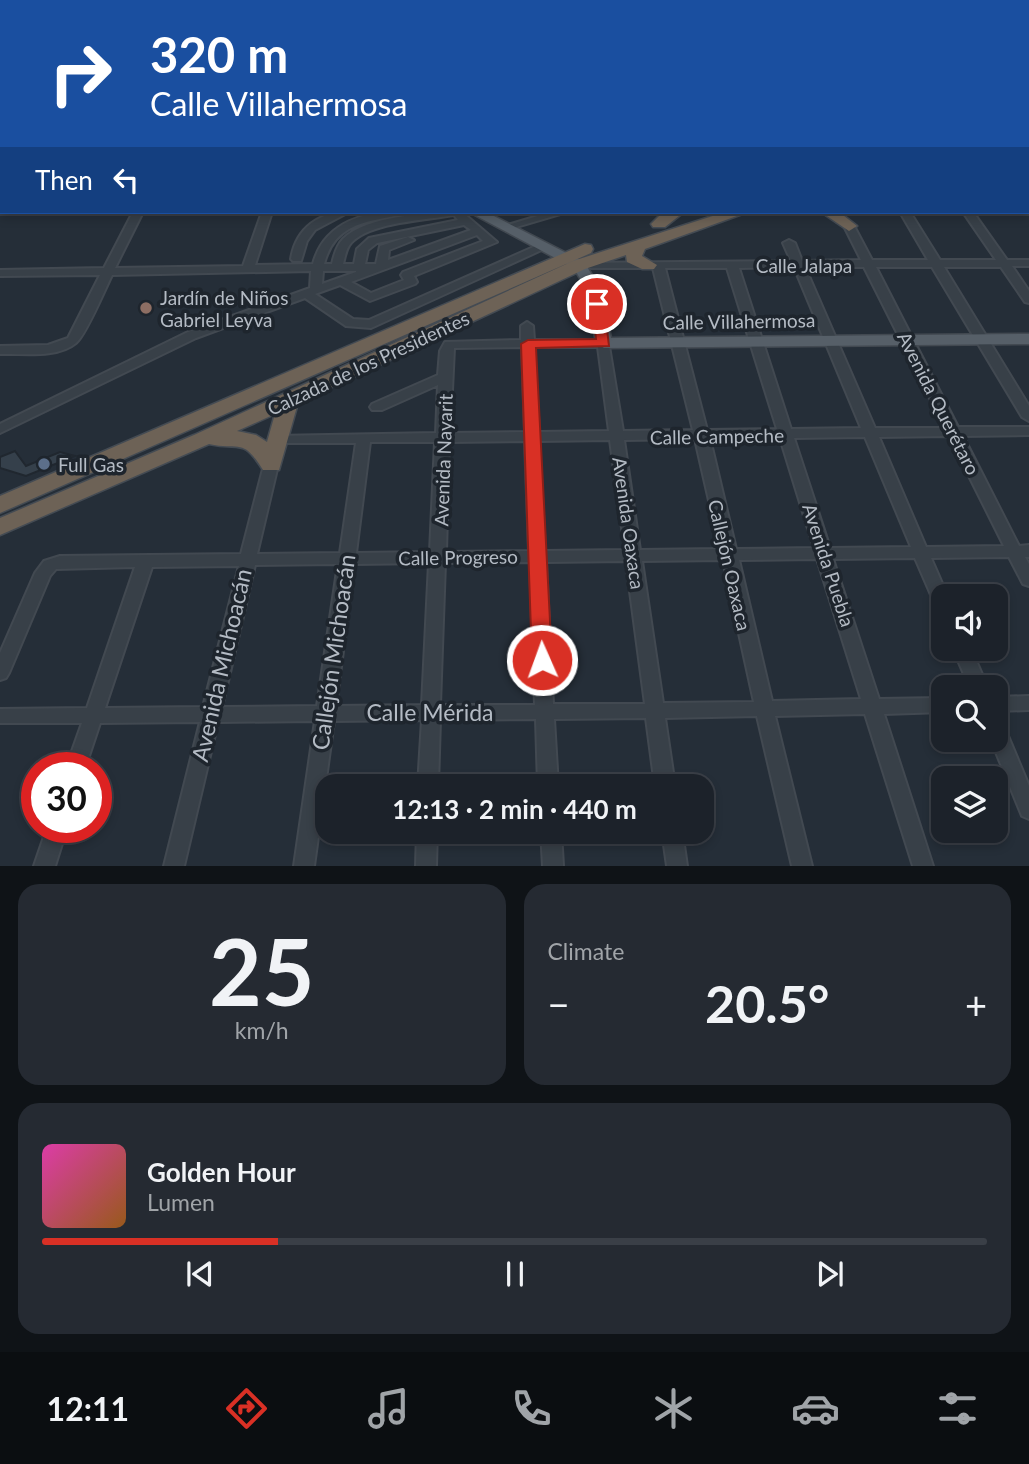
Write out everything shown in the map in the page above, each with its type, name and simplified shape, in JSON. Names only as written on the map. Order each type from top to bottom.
[{"type":"highway","points":[[659,224],[664,216],[670,214]]},
{"type":"highway","name":"Calzada de los Presidentes","points":[[0,527],[289,400],[557,254],[595,246],[690,214]]},
{"type":"highway","name":"Calzada de los Presidentes","points":[[4,502],[533,269],[557,254],[637,247],[734,214]]},
{"type":"highway","points":[[637,247],[634,258],[653,265]]},
{"type":"highway","points":[[271,465],[289,400]]},
{"type":"highway","points":[[201,440],[241,437],[251,439],[264,451],[271,465]]},
{"type":"main road","points":[[474,223],[506,227],[557,254]]},
{"type":"main road","name":"Avenida Oaxaca","points":[[557,254],[594,285],[604,343]]},
{"type":"main road","name":"Calle Villahermosa","points":[[604,343],[1029,339]]},
{"type":"street","points":[[0,349],[65,346],[73,340],[137,214]]},
{"type":"street","points":[[248,269],[266,214]]},
{"type":"street","points":[[297,259],[297,246],[306,231],[327,217],[337,214]]},
{"type":"street","points":[[312,292],[323,247],[336,232],[366,219],[390,214]]},
{"type":"street","points":[[337,267],[346,242],[358,234],[380,226],[444,214]]},
{"type":"street","points":[[341,281],[369,297],[492,241],[474,223],[458,214]]},
{"type":"street","points":[[506,227],[555,214]]},
{"type":"street","points":[[906,214],[1029,417]]},
{"type":"street","points":[[969,214],[1029,299]]},
{"type":"street","name":"Avenida Querétaro","points":[[847,219],[867,265],[954,432],[1022,551],[1029,580]]},
{"type":"street","points":[[0,429],[157,350],[341,281],[361,270],[384,265],[474,223]]},
{"type":"street","points":[[384,265],[382,251],[387,245],[474,223]]},
{"type":"street","points":[[361,270],[366,244],[379,237],[474,223]]},
{"type":"street","points":[[789,243],[935,584]]},
{"type":"street","points":[[312,292],[350,323],[371,324],[557,254]]},
{"type":"street","name":"Calle Jalapa","points":[[557,254],[653,265],[1029,263]]},
{"type":"street","points":[[384,265],[410,277]]},
{"type":"street","name":"Callejón Oaxaca","points":[[653,265],[680,342],[762,709],[802,866]]},
{"type":"street","name":"Avenida Puebla","points":[[732,265],[923,866]]},
{"type":"street","points":[[0,273],[337,267],[361,270]]},
{"type":"street","points":[[527,326],[547,774]]},
{"type":"street","name":"Calle Villahermosa","points":[[449,345],[604,343]]},
{"type":"street","name":"Avenida Oaxaca","points":[[604,343],[664,774]]},
{"type":"street","name":"Avenida Nayarit","points":[[428,774],[449,345]]},
{"type":"street","points":[[377,407],[446,377]]},
{"type":"street","name":"Calle Campeche","points":[[279,439],[1029,431]]},
{"type":"street","name":"Callejón Michoacán","points":[[304,866],[364,438]]},
{"type":"street","name":"Avenida Michoacán","points":[[174,866],[271,465]]},
{"type":"street","name":"Calle Progreso","points":[[0,673],[43,573],[50,565],[440,557],[1022,551]]},
{"type":"street","points":[[81,752],[145,562]]},
{"type":"street","points":[[1008,704],[1029,703]]},
{"type":"street","name":"Calle Mérida","points":[[0,716],[654,711],[931,705]]},
{"type":"street","points":[[1005,752],[1029,810]]},
{"type":"street","points":[[44,866],[52,843]]},
{"type":"street","points":[[426,866],[427,844]]},
{"type":"street","points":[[552,844],[553,866]]},
{"type":"street","points":[[674,844],[677,866]]},
{"type":"building","points":[[15,451],[26,466],[60,452],[75,456],[26,476],[0,468],[0,457]]},
{"type":"place","name":"Jardín de Niños Gabriel Leyva","points":[[146,308]]},
{"type":"place","name":"Full Gas","points":[[44,464]]},
{"type":"route","points":[[542,660],[528,344],[604,343],[597,304]]}]
